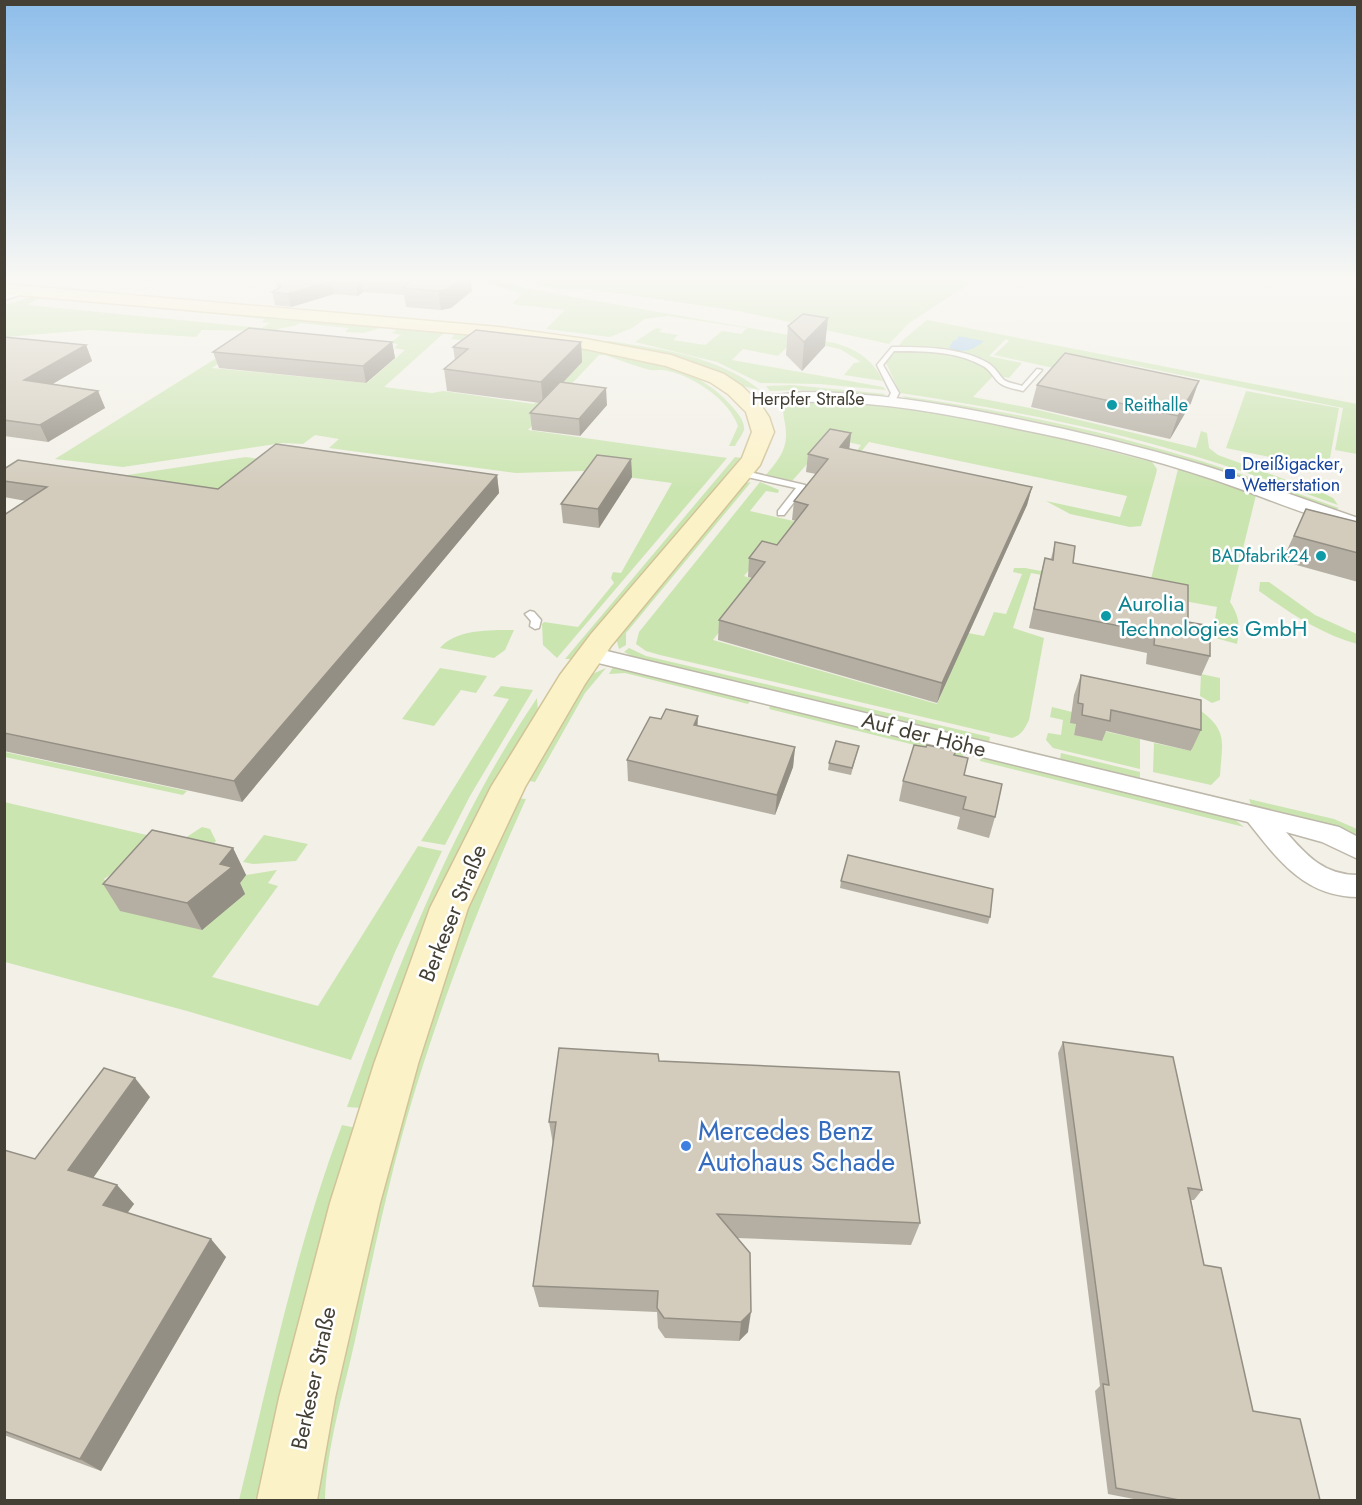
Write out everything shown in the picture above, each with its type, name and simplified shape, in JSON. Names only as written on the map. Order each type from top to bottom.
[{"type":"main road","name":"Herpfer Straße","points":[[607,348],[689,366],[717,378],[748,402]]},
{"type":"main road","name":"Berkeser Straße","points":[[287,1500],[307,1398],[355,1203],[396,1064],[446,918],[476,849],[508,787],[545,722],[590,654],[741,473],[757,449],[763,432],[759,417],[748,402]]},
{"type":"street","name":"Herpfer Straße","points":[[748,402],[774,397],[816,395],[891,401],[991,418],[1116,446],[1217,475],[1358,524]]},
{"type":"street","name":"Auf der Höhe","points":[[590,654],[1257,815],[1330,834],[1358,849]]},
{"type":"street","points":[[1257,815],[1291,856],[1310,874],[1330,884],[1358,886]]},
{"type":"lane","points":[[891,401],[895,393],[880,365],[892,349],[922,349],[974,360],[993,369],[999,374],[1002,382],[1023,389],[1039,370]]},
{"type":"lane","points":[[741,473],[802,487],[781,513]]},
{"type":"lane","points":[[530,614],[536,620],[535,626]]},
{"type":"green space","points":[[232,348],[241,348],[212,368],[367,383],[405,350],[395,348],[427,348],[384,387],[432,393],[443,391],[534,404],[576,361],[565,348],[581,348],[656,362],[699,380],[719,393],[740,416],[744,430],[735,446],[729,446],[738,426],[734,416],[719,399],[700,384],[666,370],[650,370],[599,355],[528,430],[727,458],[557,658],[543,645],[542,624],[544,622],[578,627],[614,583],[611,578],[613,572],[621,573],[672,483],[582,471],[516,473],[329,448],[339,439],[315,435],[303,444],[283,443],[123,467],[55,459]]},
{"type":"green space","points":[[622,348],[652,348],[688,356],[726,369],[744,378],[760,390],[742,386],[702,366]]},
{"type":"green space","points":[[661,348],[786,348],[778,356],[743,349],[732,360],[883,387],[886,390],[819,384],[760,383],[717,362]]},
{"type":"green space","points":[[836,348],[849,348],[864,356],[883,381],[844,375],[854,363],[861,362]]},
{"type":"green space","points":[[897,348],[997,348],[989,356],[1022,363],[1009,378],[994,375],[973,397],[1030,408],[1196,448],[1201,431],[1207,433],[1209,448],[1218,455],[1325,494],[1333,498],[1338,505],[1210,461],[1119,435],[1010,412],[900,393],[886,363]]},
{"type":"green space","points":[[1001,348],[1072,348],[1357,404],[1357,454],[1335,450],[1343,408],[1112,361],[1099,378],[994,355]]},
{"type":"green space","points":[[792,385],[886,394],[879,397],[805,390],[770,391],[766,386]]},
{"type":"green space","points":[[1246,391],[1339,408],[1328,469],[1226,448]]},
{"type":"green space","points":[[902,396],[985,409],[1108,435],[1229,470],[1226,472],[1211,467],[1208,469],[910,401]]},
{"type":"green space","points":[[817,402],[895,406],[947,415],[1058,438],[1152,462],[1157,469],[1141,526],[1130,527],[1070,514],[1046,501],[1120,517],[1127,496],[869,442],[854,460],[851,459],[861,445],[830,438],[792,481],[765,476],[777,461],[785,445],[786,430],[783,409],[795,404]]},
{"type":"green space","points":[[246,457],[266,460],[226,491],[95,480]]},
{"type":"green space","points":[[735,457],[742,458],[574,659],[565,659]]},
{"type":"green space","points":[[1178,469],[1256,495],[1230,602],[1236,612],[1238,622],[1237,644],[1212,637],[1217,607],[1031,573],[1013,628],[1044,638],[1029,720],[1021,733],[1012,738],[660,655],[646,651],[636,644],[639,632],[760,482],[779,490],[778,493],[766,491],[750,511],[802,523],[772,562],[758,559],[744,576],[759,581],[713,640],[937,704],[968,633],[984,636],[994,612],[1006,614],[1022,574],[1013,572],[1014,568],[1025,568],[1148,591]]},
{"type":"green space","points":[[1235,472],[1339,508],[1331,511],[1246,482],[1248,479],[1232,474]]},
{"type":"green space","points":[[751,482],[626,633],[626,645],[619,649],[616,638],[742,484]]},
{"type":"green space","points":[[1260,582],[1269,582],[1315,615],[1357,634],[1357,644],[1331,635],[1294,615],[1259,591]]},
{"type":"green space","points":[[514,630],[505,650],[494,658],[440,648],[455,637],[464,634]]},
{"type":"green space","points":[[629,648],[646,656],[990,737],[989,742],[638,659],[624,652]]},
{"type":"green space","points":[[613,667],[751,699],[748,704],[625,673],[609,674]]},
{"type":"green space","points":[[440,668],[487,676],[476,693],[461,690],[434,726],[402,719]]},
{"type":"green space","points":[[606,668],[585,693],[535,782],[524,780],[588,676]]},
{"type":"green space","points":[[1201,674],[1220,678],[1220,700],[1212,703],[1200,696]]},
{"type":"green space","points":[[501,686],[533,690],[470,796],[445,845],[421,841],[509,699],[493,696]]},
{"type":"green space","points":[[537,698],[538,712],[361,1108],[347,1107],[386,1001],[429,896],[479,795]]},
{"type":"green space","points":[[771,704],[964,751],[963,757],[769,709]]},
{"type":"green space","points":[[1052,707],[1072,712],[1076,724],[1074,735],[1103,731],[1140,739],[1140,769],[1053,748],[1046,740],[1048,733],[1061,735],[1063,720],[1050,717]]},
{"type":"green space","points":[[1197,708],[1214,723],[1221,737],[1220,776],[1211,785],[1153,772],[1154,743],[1192,751],[1191,731]]},
{"type":"green space","points":[[5,752],[187,791],[183,795],[5,757]]},
{"type":"green space","points":[[1061,753],[1140,772],[1140,778],[1060,760]]},
{"type":"green space","points":[[981,755],[1229,815],[1244,827],[980,761]]},
{"type":"green space","points":[[516,798],[526,799],[484,896],[459,962],[435,1028],[404,1128],[337,1416],[326,1480],[325,1500],[311,1500],[364,1225],[465,910]]},
{"type":"green space","points":[[1249,799],[1334,819],[1357,829],[1357,836],[1334,825],[1251,805]]},
{"type":"green space","points":[[4,802],[164,839],[104,879],[110,887],[202,827],[210,829],[216,841],[197,864],[233,891],[246,875],[277,870],[268,883],[278,886],[212,977],[318,1006],[418,846],[442,851],[395,952],[351,1060],[187,1011],[5,962]]},
{"type":"green space","points":[[264,835],[308,844],[296,861],[253,864],[243,862]]},
{"type":"green space","points":[[342,1125],[356,1128],[263,1479],[255,1500],[239,1500],[297,1264]]},
{"type":"water","points":[[950,348],[973,348],[968,350],[959,351]]},
{"type":"building","points":[[4,348],[80,348],[24,380],[98,391],[40,425],[4,420]]},
{"type":"building","points":[[219,348],[384,348],[363,366],[213,352]]},
{"type":"building","points":[[462,348],[575,348],[541,382],[444,369],[468,349]]},
{"type":"building","points":[[1065,353],[1199,381],[1178,416],[1037,385]]},
{"type":"building","points":[[560,382],[606,388],[579,419],[530,413]]},
{"type":"building","points":[[830,429],[851,433],[840,447],[1032,487],[942,683],[719,620],[765,562],[749,558],[762,541],[777,545],[808,505],[794,501],[828,459],[808,454]]},
{"type":"building","points":[[276,444],[497,475],[234,781],[4,733],[4,515],[47,487],[4,481],[4,469],[18,460],[218,489]]},
{"type":"building","points":[[597,455],[631,459],[598,509],[561,504]]},
{"type":"building","points":[[1306,509],[1358,522],[1358,553],[1294,536]]},
{"type":"building","points":[[1055,542],[1075,546],[1073,563],[1188,585],[1188,622],[1210,626],[1210,656],[1154,645],[1155,633],[1034,609],[1045,558],[1053,560]]},
{"type":"building","points":[[1081,675],[1201,700],[1201,730],[1111,710],[1110,721],[1082,715],[1083,704],[1078,703]]},
{"type":"building","points":[[666,709],[698,716],[694,725],[795,747],[777,795],[627,760],[650,717],[661,719]]},
{"type":"building","points":[[836,741],[859,746],[852,768],[829,763]]},
{"type":"building","points":[[914,745],[926,747],[927,745],[956,751],[954,755],[968,758],[964,775],[1002,784],[995,817],[963,809],[966,797],[903,781]]},
{"type":"building","points":[[152,830],[233,848],[220,864],[232,867],[187,903],[103,884]]},
{"type":"building","points":[[848,855],[993,889],[990,917],[841,881]]},
{"type":"building","points":[[1063,1042],[1173,1057],[1202,1190],[1188,1188],[1204,1265],[1221,1268],[1253,1411],[1300,1419],[1320,1500],[1179,1500],[1116,1488],[1103,1384],[1109,1385]]},
{"type":"building","points":[[559,1048],[658,1054],[659,1061],[899,1072],[920,1223],[717,1214],[750,1253],[751,1312],[741,1322],[664,1318],[657,1308],[658,1291],[533,1286],[556,1122],[549,1122]]},
{"type":"building","points":[[104,1068],[135,1078],[68,1170],[117,1185],[103,1205],[211,1239],[80,1459],[4,1431],[4,1150],[35,1159]]},
{"type":"place","name":"Reithalle","points":[[1112,405]]},
{"type":"place","name":"Dreißigacker, Wetterstation","points":[[1230,474]]},
{"type":"place","name":"BADfabrik24","points":[[1321,556]]},
{"type":"place","name":"Aurolia Technologies GmbH","points":[[1106,616]]},
{"type":"place","name":"Mercedes Benz Autohaus Schade","points":[[686,1146]]}]
